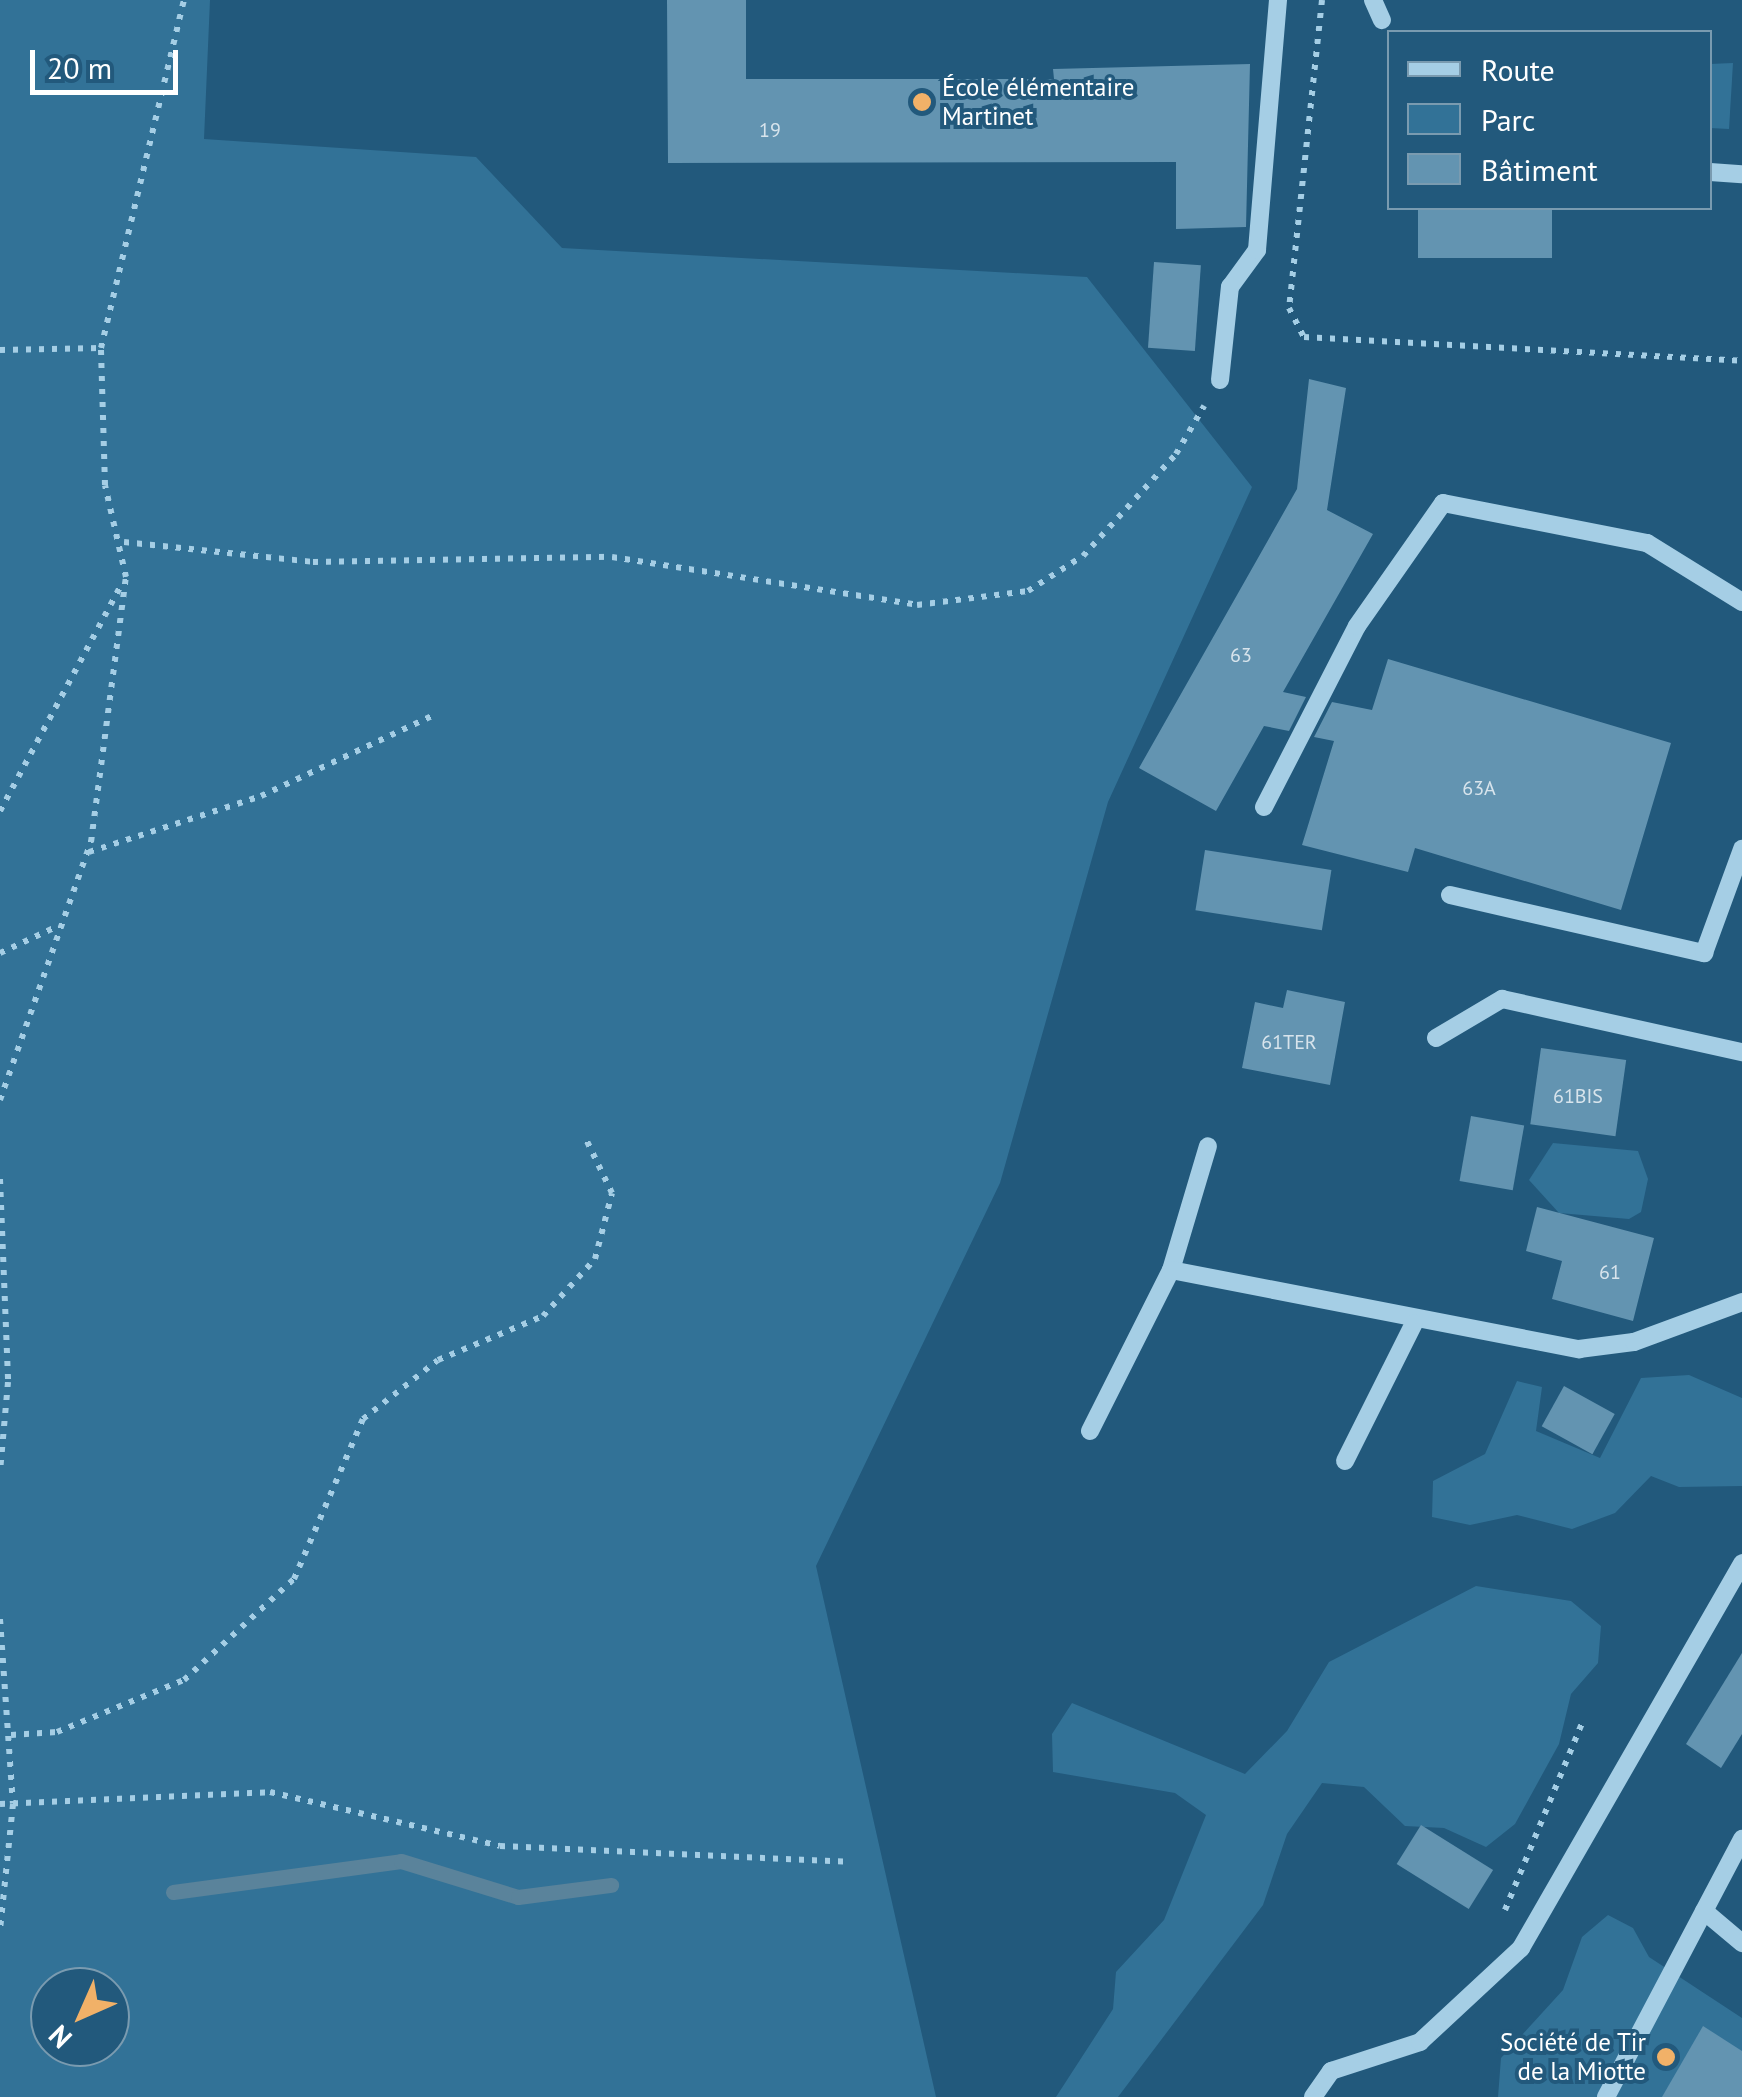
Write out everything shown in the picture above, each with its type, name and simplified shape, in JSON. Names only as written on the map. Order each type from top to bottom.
[{"type":"lane","points":[[1220,380],[1230,287],[1257,250],[1278,0]]},
{"type":"lane","points":[[1373,0],[1382,20]]},
{"type":"lane","points":[[1712,172],[1742,174]]},
{"type":"lane","points":[[1264,807],[1357,626],[1443,503],[1647,543],[1742,602]]},
{"type":"lane","points":[[1450,895],[1704,953],[1742,849]]},
{"type":"lane","points":[[1436,1038],[1502,999],[1742,1052]]},
{"type":"lane","points":[[1090,1431],[1171,1270],[1208,1146]]},
{"type":"lane","points":[[1171,1270],[1414,1323],[1579,1349],[1634,1342],[1742,1302]]},
{"type":"lane","points":[[1345,1461],[1414,1323]]},
{"type":"lane","points":[[1313,2097],[1331,2071],[1420,2042],[1521,1948],[1742,1563]]},
{"type":"lane","points":[[1606,2097],[1742,1840]]},
{"type":"lane","points":[[1704,1911],[1742,1944]]},
{"type":"path","points":[[0,1100],[58,926],[88,852],[126,578],[124,542],[105,486],[101,348],[184,0]]},
{"type":"path","points":[[1322,0],[1290,308],[1304,337],[1742,361]]},
{"type":"path","points":[[0,350],[101,348]]},
{"type":"path","points":[[124,542],[313,562],[612,556],[917,605],[1028,591],[1083,556],[1176,454],[1220,380]]},
{"type":"path","points":[[0,811],[126,578]]},
{"type":"path","points":[[88,852],[262,796],[434,716]]},
{"type":"path","points":[[0,953],[58,926]]},
{"type":"path","points":[[12,1735],[58,1732],[184,1680],[294,1579],[363,1419],[438,1360],[543,1316],[595,1258],[612,1193],[584,1135]]},
{"type":"path","points":[[0,1179],[8,1382],[0,1471]]},
{"type":"path","points":[[0,1618],[12,1735],[13,1804],[0,1930]]},
{"type":"path","points":[[1521,1948],[1502,1904],[1583,1721]]},
{"type":"path","points":[[0,1804],[270,1792],[500,1846],[849,1862]]},
{"type":"green space","points":[[0,0],[210,0],[204,139],[476,157],[562,248],[1087,277],[1252,487],[1108,802],[1000,1183],[816,1566],[936,2097],[0,2097]]},
{"type":"green space","points":[[1733,63],[1729,129],[1712,128],[1712,64]]},
{"type":"green space","points":[[1553,1143],[1638,1151],[1648,1179],[1641,1212],[1629,1219],[1559,1213],[1529,1180]]},
{"type":"green space","points":[[1689,1375],[1742,1398],[1742,1486],[1679,1487],[1651,1476],[1615,1513],[1572,1529],[1517,1515],[1470,1525],[1432,1517],[1433,1481],[1485,1454],[1517,1381],[1542,1387],[1536,1431],[1600,1458],[1641,1378]]},
{"type":"green space","points":[[1476,1586],[1571,1601],[1601,1626],[1598,1663],[1571,1694],[1559,1744],[1515,1824],[1486,1847],[1444,1828],[1405,1826],[1364,1787],[1322,1783],[1287,1834],[1263,1905],[1118,2097],[1056,2097],[1113,2009],[1116,1972],[1164,1920],[1206,1815],[1175,1793],[1053,1772],[1052,1734],[1072,1703],[1245,1774],[1287,1731],[1329,1662]]},
{"type":"green space","points":[[1608,1915],[1633,1928],[1649,1957],[1742,2018],[1742,2097],[1498,2097],[1501,2058],[1563,1990],[1582,1937]]},
{"type":"building","name":"École élémentaire Martinet","points":[[667,0],[746,0],[746,79],[1054,79],[1053,69],[1250,64],[1246,227],[1176,229],[1176,162],[668,163]]},
{"type":"building","points":[[1418,210],[1552,210],[1552,258],[1418,258]]},
{"type":"building","points":[[1154,262],[1201,265],[1195,351],[1148,348]]},
{"type":"building","points":[[1309,379],[1346,388],[1327,510],[1373,534],[1283,692],[1306,697],[1289,731],[1264,726],[1216,811],[1139,768],[1297,489]]},
{"type":"building","points":[[1388,659],[1671,743],[1621,910],[1415,848],[1408,872],[1302,845],[1334,741],[1314,737],[1332,702],[1372,710]]},
{"type":"building","points":[[1205,850],[1331,870],[1322,930],[1195,910]]},
{"type":"building","points":[[1287,990],[1345,1002],[1330,1085],[1242,1068],[1255,1002],[1283,1008]]},
{"type":"building","points":[[1541,1048],[1626,1060],[1615,1136],[1530,1124]]},
{"type":"building","points":[[1471,1116],[1524,1125],[1513,1190],[1460,1181]]},
{"type":"building","points":[[1537,1207],[1654,1238],[1633,1321],[1552,1299],[1562,1261],[1526,1251]]},
{"type":"building","points":[[1564,1386],[1615,1414],[1592,1454],[1542,1426]]},
{"type":"building","points":[[1742,1653],[1742,1734],[1721,1768],[1686,1744]]},
{"type":"building","points":[[1421,1825],[1493,1870],[1469,1909],[1397,1864]]},
{"type":"building","points":[[1703,2026],[1742,2051],[1742,2097],[1662,2097]]},
{"type":"waterway","points":[[173,1892],[401,1861],[518,1897],[611,1885]]},
{"type":"place","name":"École élémentaire Martinet","points":[[922,102]]},
{"type":"place","name":"Société de Tir de la Miotte","points":[[1666,2057]]}]
